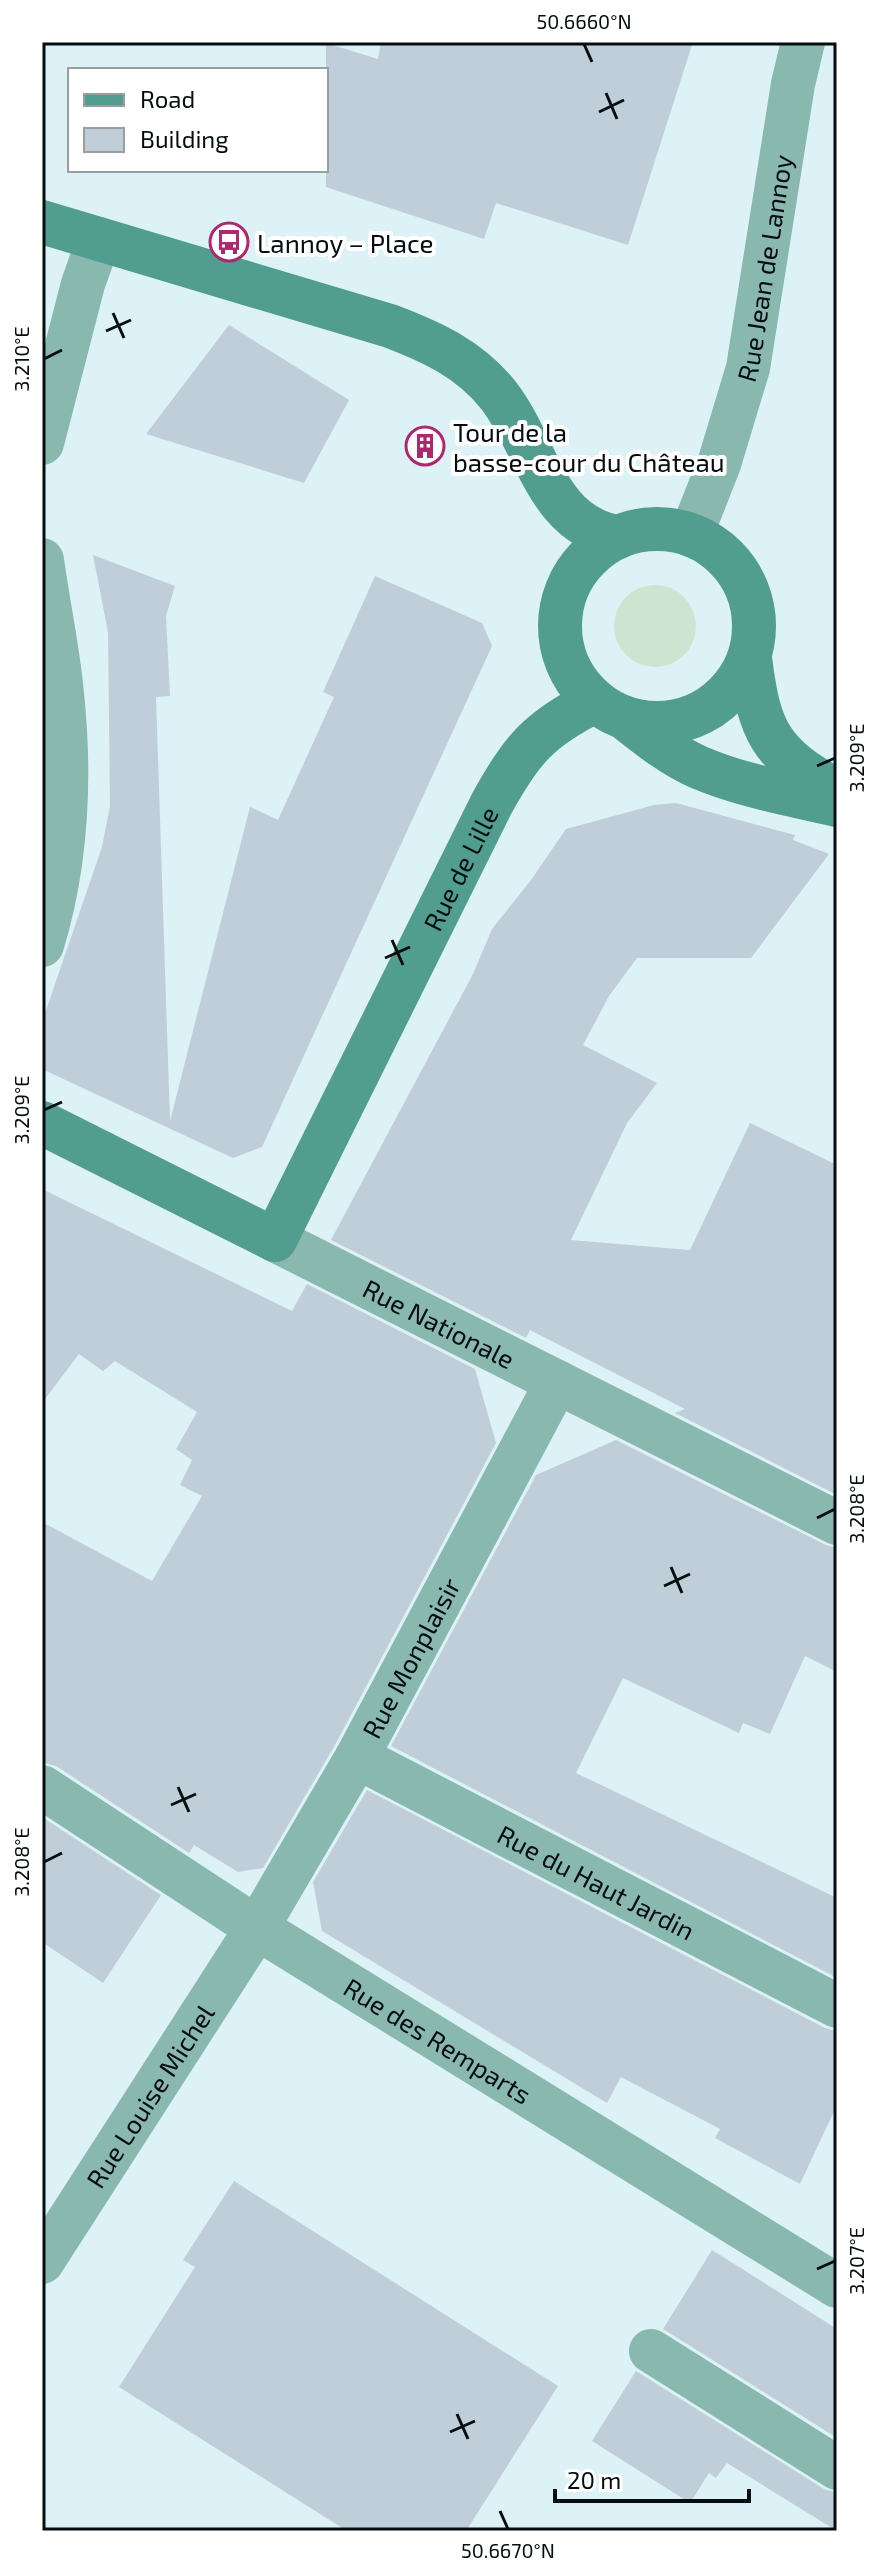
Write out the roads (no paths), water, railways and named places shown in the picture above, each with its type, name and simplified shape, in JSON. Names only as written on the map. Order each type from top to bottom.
[{"type":"main road","points":[[42,222],[390,326],[454,354],[498,394],[524,434],[551,491],[569,514],[597,532],[618,537]]},
{"type":"main road","points":[[837,791],[805,773],[782,754],[765,730],[755,699],[750,658],[753,608],[741,577],[720,551],[691,535],[660,528],[644,529],[605,544],[582,564],[562,605],[560,635],[563,650],[576,678],[610,710],[662,747],[698,766],[751,784],[837,805]]},
{"type":"main road","points":[[610,710],[659,724],[692,717],[708,709],[733,687],[750,658]]},
{"type":"main road","name":"Rue de Lille","points":[[275,1240],[510,771],[526,748],[551,726],[610,710]]},
{"type":"main road","name":"Rue Nationale","points":[[42,1123],[275,1240]]},
{"type":"street","name":"Rue Jean de Lannoy","points":[[691,535],[719,464],[748,368],[791,98],[803,42]]},
{"type":"street","points":[[42,443],[83,284],[99,239]]},
{"type":"street","points":[[42,560],[62,694],[67,792],[66,826],[55,903],[42,945]]},
{"type":"street","name":"Rue Nationale","points":[[275,1240],[837,1523]]},
{"type":"street","name":"Rue Monplaisir","points":[[257,1928],[357,1757],[557,1382]]},
{"type":"street","name":"Rue du Haut Jardin","points":[[357,1757],[837,2006]]},
{"type":"street","name":"Rue des Remparts","points":[[42,1787],[257,1928],[837,2286]]},
{"type":"street","name":"Rue Louise Michel","points":[[42,2262],[257,1928]]},
{"type":"street","points":[[651,2351],[837,2468]]},
{"type":"place","name":"Lannoy – Place","points":[[229,242]]},
{"type":"place","name":"Tour de la basse-cour du Château","points":[[425,446]]}]
